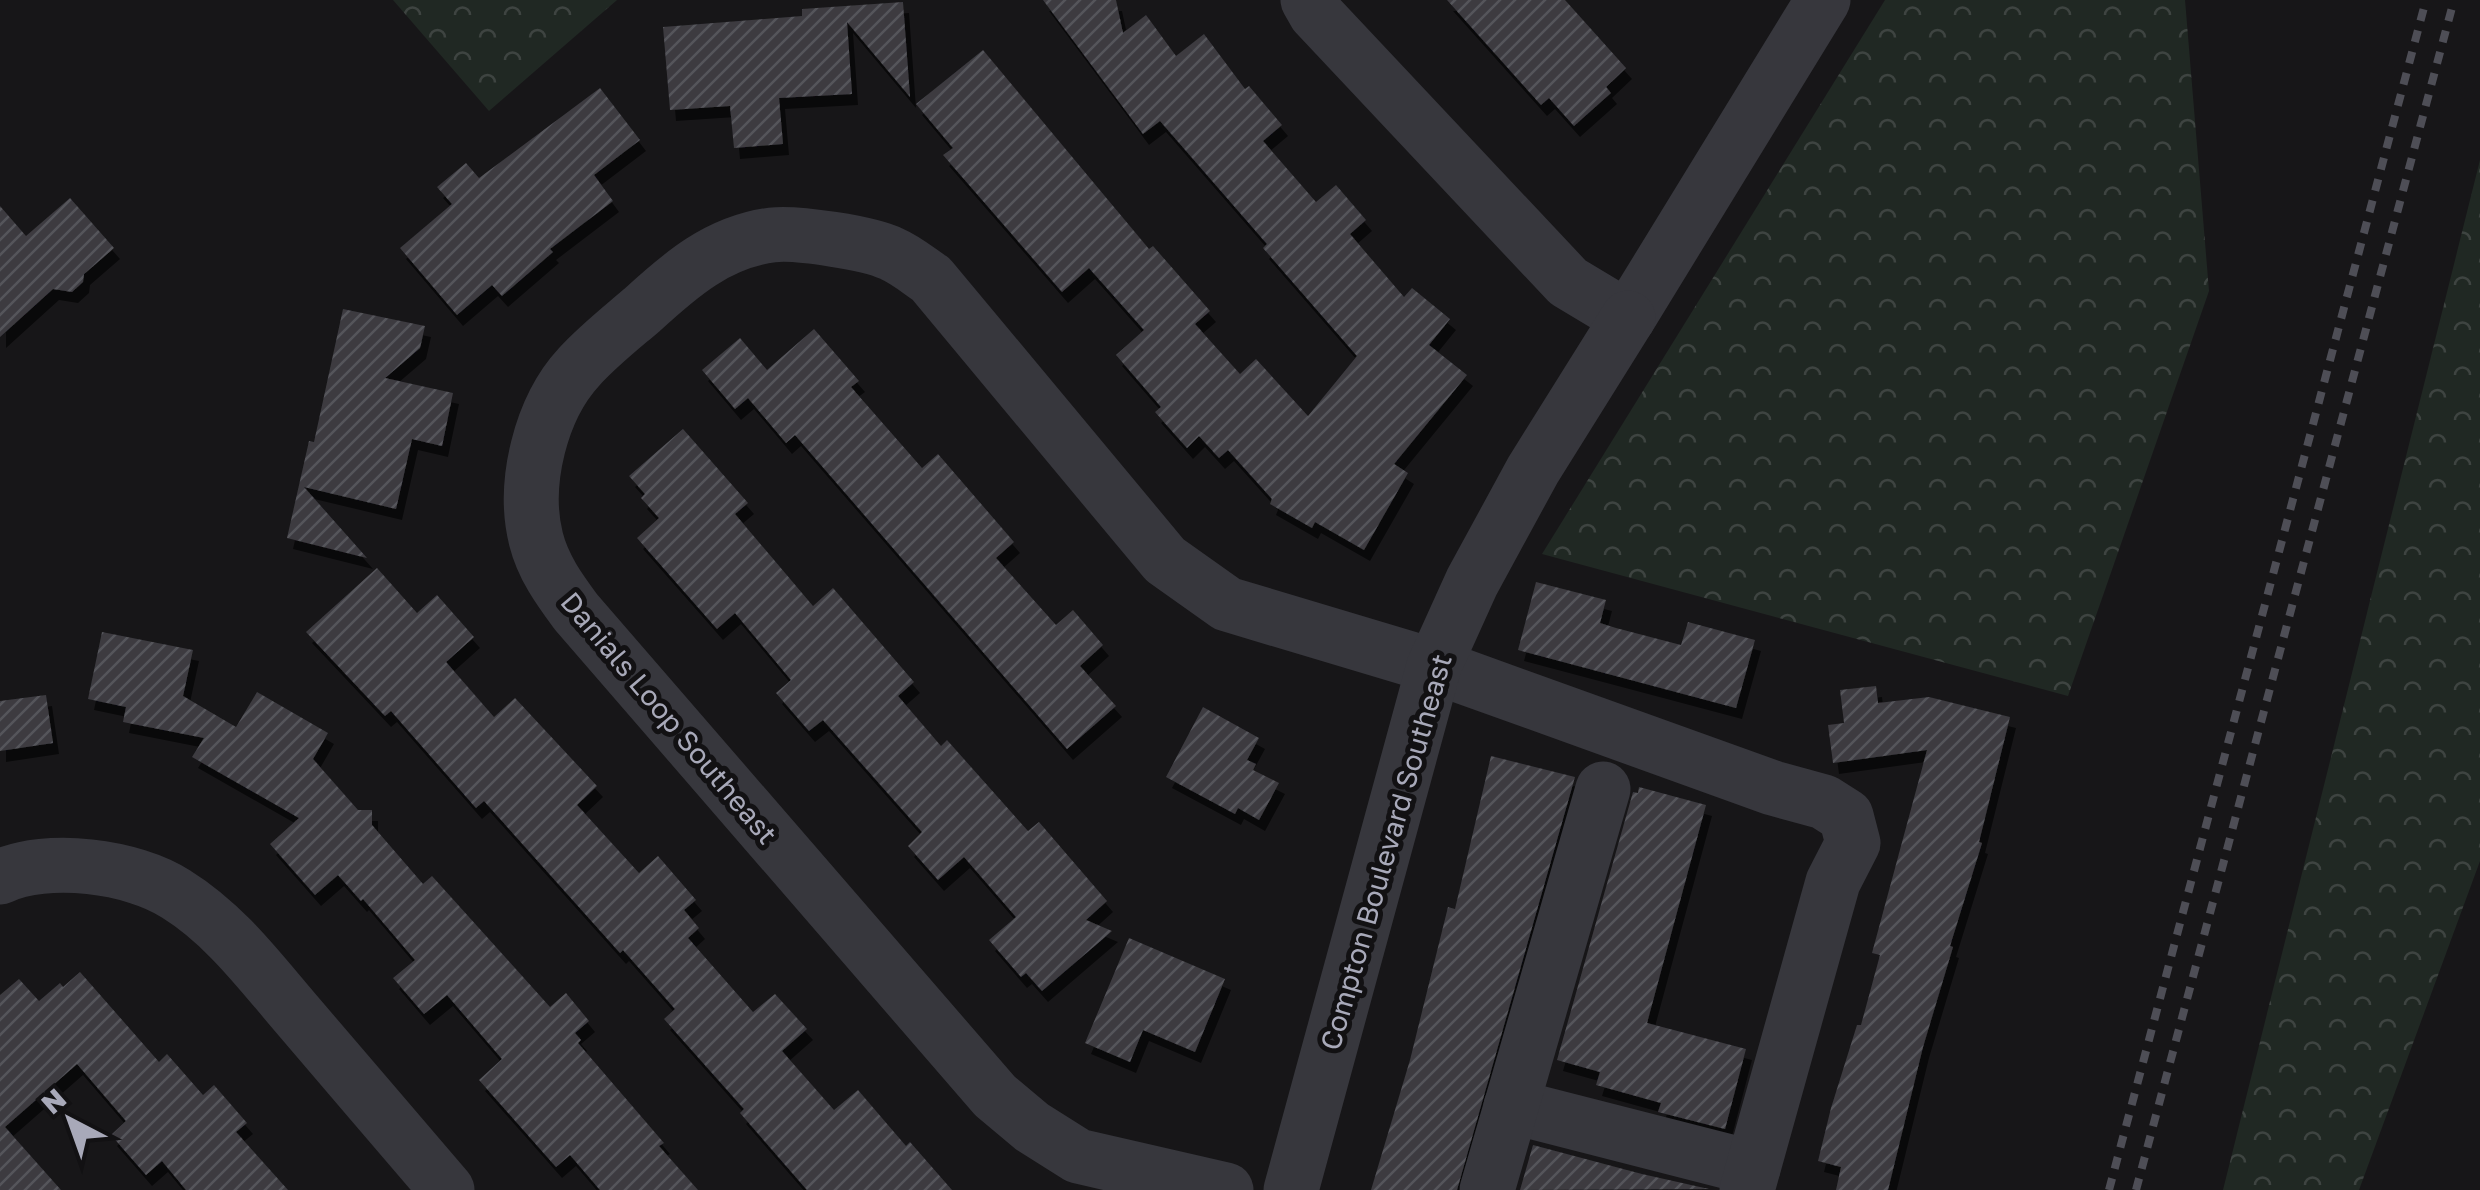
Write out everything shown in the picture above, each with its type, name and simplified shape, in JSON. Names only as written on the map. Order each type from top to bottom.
[{"type":"street","points":[[1308,0],[1316,14],[1568,282],[1628,318]]},
{"type":"street","name":"Compton Boulevard Southeast","points":[[1291,1190],[1434,666],[1472,582],[1533,470],[1824,0]]},
{"type":"street","name":"Danials Loop Southeast","points":[[1226,1190],[1078,1156],[1032,1127],[995,1096],[576,612],[550,576],[536,538],[532,495],[550,407],[578,368],[684,271],[724,248],[774,234],[842,241],[892,254],[931,279],[1164,560],[1227,604],[1434,666],[1774,788],[1824,802],[1846,816],[1853,843],[1833,882],[1750,1179]]},
{"type":"street","points":[[1487,1190],[1602,789]]},
{"type":"street","points":[[0,877],[14,870],[118,870],[174,892],[228,934],[448,1190]]},
{"type":"street","points":[[1511,1106],[1750,1179]]},
{"type":"green space","points":[[393,0],[617,0],[489,111]]},
{"type":"green space","points":[[1885,0],[2185,0],[2209,291],[2068,696],[1542,554]]},
{"type":"green space","points":[[2480,160],[2480,861],[2359,1190],[2223,1190]]},
{"type":"building","points":[[1043,0],[1116,0],[1123,33],[1146,15],[1176,56],[1204,34],[1245,89],[1249,86],[1282,125],[1263,141],[1316,202],[1336,185],[1366,220],[1350,234],[1404,297],[1412,288],[1450,319],[1429,345],[1467,375],[1394,464],[1408,473],[1364,550],[1315,522],[1312,528],[1270,504],[1272,499],[1228,450],[1219,458],[1199,436],[1187,448],[1155,412],[1161,407],[1116,355],[1144,330],[1089,268],[1062,292],[943,155],[953,148],[916,104],[983,50],[1149,249],[1153,246],[1210,311],[1195,324],[1240,374],[1256,359],[1308,416],[1357,356],[1160,121],[1143,134]]},
{"type":"building","points":[[1447,0],[1565,0],[1626,68],[1606,87],[1611,93],[1574,126],[1549,98],[1541,105]]},
{"type":"building","points":[[903,2],[910,97],[847,22],[852,94],[779,98],[783,144],[734,148],[730,106],[670,110],[663,27],[802,16],[802,9]]},
{"type":"building","points":[[600,88],[640,140],[594,175],[613,201],[550,249],[553,252],[502,296],[492,285],[457,315],[400,248],[452,204],[437,187],[466,163],[479,178]]},
{"type":"building","points":[[70,198],[114,248],[84,274],[83,282],[72,292],[53,289],[0,337],[0,206],[26,236]]},
{"type":"building","points":[[343,309],[425,326],[420,348],[385,378],[453,393],[442,446],[412,439],[396,509],[304,487],[367,558],[287,538],[309,441],[314,442]]},
{"type":"building","points":[[814,329],[859,381],[851,387],[922,468],[938,454],[1014,542],[996,558],[1056,625],[1073,610],[1103,645],[1080,666],[1116,706],[1067,749],[795,435],[786,443],[748,398],[735,409],[702,370],[740,338],[767,370]]},
{"type":"building","points":[[683,429],[748,503],[735,514],[813,606],[833,588],[914,682],[898,696],[941,746],[947,740],[1028,831],[1039,822],[1107,901],[1086,920],[1112,931],[1042,991],[1026,973],[1021,977],[989,940],[1016,917],[964,857],[938,880],[908,846],[922,832],[823,720],[809,731],[776,693],[791,680],[735,613],[717,629],[637,538],[659,518],[641,498],[645,494],[629,476]]},
{"type":"building","points":[[377,568],[417,613],[437,595],[474,637],[446,662],[494,717],[515,698],[597,786],[577,805],[639,873],[658,856],[696,900],[684,910],[699,928],[688,938],[753,1012],[775,994],[807,1029],[782,1051],[834,1110],[858,1090],[906,1146],[910,1142],[952,1190],[807,1190],[740,1113],[744,1109],[664,1019],[675,1009],[623,950],[620,953],[484,801],[476,808],[391,711],[385,716],[306,632]]},
{"type":"building","points":[[1536,582],[1606,600],[1600,623],[1616,628],[1681,645],[1688,622],[1755,640],[1736,708],[1518,650]]},
{"type":"building","points":[[102,632],[193,650],[183,696],[236,727],[257,692],[328,733],[313,759],[358,810],[372,810],[372,825],[423,884],[432,876],[550,1007],[566,993],[589,1021],[575,1033],[581,1040],[578,1043],[664,1143],[659,1146],[698,1190],[600,1190],[570,1155],[556,1167],[479,1080],[502,1059],[447,995],[424,1014],[393,978],[415,960],[363,899],[338,875],[315,895],[270,844],[299,818],[192,757],[204,738],[123,722],[126,707],[88,699]]},
{"type":"building","points":[[1876,686],[1878,703],[1929,697],[2010,717],[1979,842],[1982,843],[1950,946],[1953,947],[1923,1047],[1888,1190],[1836,1190],[1841,1167],[1818,1161],[1880,955],[1872,953],[1927,750],[1833,763],[1828,725],[1844,723],[1840,690]]},
{"type":"building","points":[[46,695],[53,743],[0,751],[0,701]]},
{"type":"building","points":[[1203,707],[1259,738],[1247,760],[1256,764],[1253,770],[1279,783],[1259,820],[1238,808],[1235,814],[1166,777]]},
{"type":"building","points":[[1491,756],[1575,777],[1457,1190],[1371,1190],[1410,1060],[1448,907],[1455,909]]},
{"type":"building","points":[[1639,787],[1706,805],[1647,1023],[1746,1049],[1725,1129],[1658,1112],[1661,1103],[1596,1085],[1600,1072],[1557,1060],[1633,792],[1638,793]]},
{"type":"building","points":[[1129,938],[1225,979],[1195,1052],[1143,1030],[1130,1062],[1085,1043]]},
{"type":"building","points":[[80,972],[159,1062],[167,1054],[203,1095],[214,1085],[247,1123],[236,1132],[288,1190],[186,1190],[162,1161],[146,1175],[111,1135],[126,1121],[77,1064],[5,1127],[61,1190],[0,1190],[0,995],[19,979],[39,1001]]},
{"type":"building","points":[[1533,1145],[1642,1174],[1709,1189],[1520,1190]]},
{"type":"railway","points":[[2109,1190],[2426,0]]},
{"type":"railway","points":[[2136,1190],[2454,0]]}]
